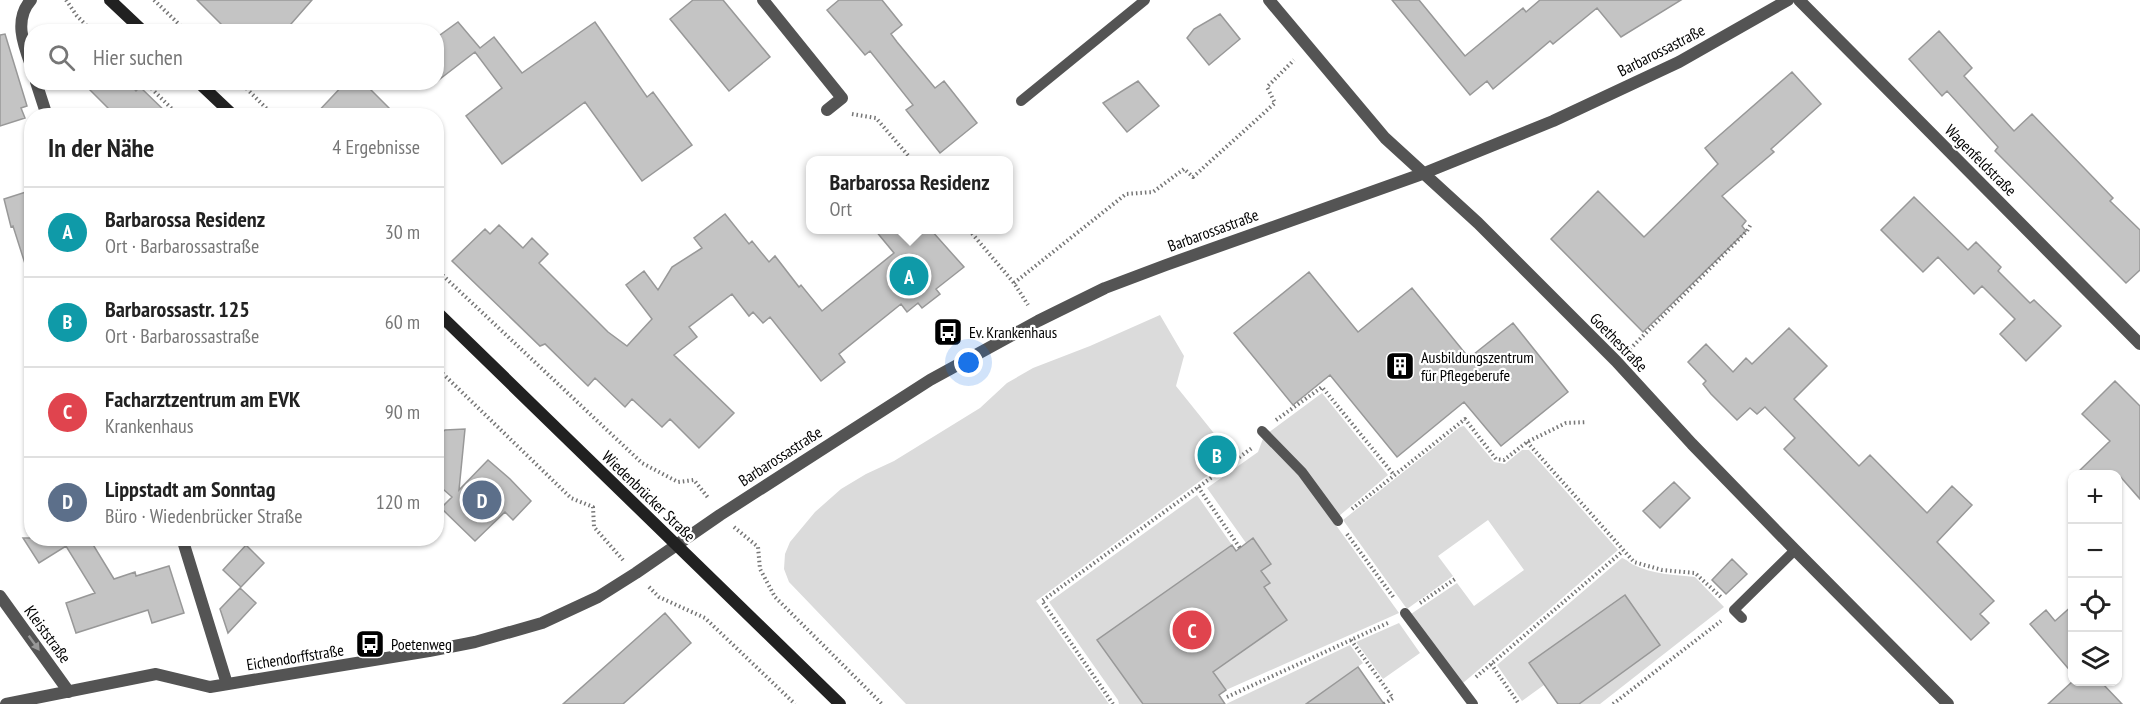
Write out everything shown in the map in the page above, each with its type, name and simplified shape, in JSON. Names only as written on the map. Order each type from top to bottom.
[{"type":"street","points":[[24,45],[20,33],[24,7],[31,0]]},
{"type":"street","points":[[110,0],[136,24]]},
{"type":"street","points":[[764,0],[842,98],[827,110]]},
{"type":"street","name":"Goethestraße","points":[[1269,0],[1385,138],[1478,223],[1616,361],[1692,444],[1948,704]]},
{"type":"street","name":"Barbarossastraße","points":[[675,544],[930,380],[1038,321],[1105,288],[1422,174],[1553,121],[1679,62],[1788,0]]},
{"type":"street","name":"Wagenfeldstraße","points":[[1799,0],[2140,344]]},
{"type":"street","points":[[39,90],[44,108]]},
{"type":"street","points":[[206,90],[226,108]]},
{"type":"street","name":"Wiedenbrücker Straße","points":[[444,319],[840,704]]},
{"type":"street","name":"Eichendorffstraße","points":[[6,704],[156,674],[210,687],[375,661],[475,642],[542,623],[598,597],[675,544]]},
{"type":"street","points":[[185,546],[228,684]]},
{"type":"street","name":"Kleiststraße","points":[[0,596],[69,692]]},
{"type":"lane","points":[[1021,100],[1145,0]]},
{"type":"lane","points":[[1262,431],[1302,472],[1338,521]]},
{"type":"lane","points":[[1738,614],[1795,550]]},
{"type":"lane","points":[[1402,616],[1473,704]]},
{"type":"path","points":[[66,0],[85,24]]},
{"type":"path","points":[[154,0],[179,24]]},
{"type":"path","points":[[1014,283],[1126,194],[1153,192],[1184,168],[1193,177],[1275,103],[1267,87],[1308,47]]},
{"type":"path","points":[[153,90],[171,108]]},
{"type":"path","points":[[248,90],[266,108]]},
{"type":"path","points":[[827,110],[876,118],[909,156]]},
{"type":"path","points":[[1616,361],[1747,231],[1751,224]]},
{"type":"path","points":[[972,234],[1014,283],[1038,321]]},
{"type":"path","points":[[444,277],[642,463],[678,482],[694,480],[720,514],[758,547],[760,569],[775,597],[882,704]]},
{"type":"path","points":[[444,375],[571,498],[593,507],[594,527],[659,597],[705,618],[795,704]]},
{"type":"path","points":[[1113,704],[1042,601],[1257,444],[1262,431],[1322,387],[1394,475]]},
{"type":"path","points":[[1402,616],[1338,521],[1465,419],[1496,459],[1503,460],[1527,442],[1566,423],[1587,422]]},
{"type":"path","points":[[1527,442],[1634,562],[1662,570],[1695,573],[1738,614],[1612,704]]},
{"type":"path","points":[[1198,487],[1240,548]]},
{"type":"path","points":[[1461,690],[1623,551]]},
{"type":"path","points":[[1227,697],[1402,616],[1455,579]]},
{"type":"path","points":[[1351,640],[1393,698],[1384,704]]},
{"type":"path","points":[[1491,664],[1519,704]]},
{"type":"shaded area","points":[[1160,315],[1184,356],[1176,386],[1233,457],[1036,601],[1109,704],[906,704],[789,582],[784,569],[785,554],[790,542],[815,512],[841,489],[894,461],[980,408],[1007,383],[1033,368]]},
{"type":"shaded area","points":[[1322,393],[1388,475],[1333,521],[1399,613],[1226,690],[1213,672],[1287,620],[1264,587],[1269,583],[1261,571],[1271,563],[1253,538],[1246,543],[1207,488],[1258,452],[1264,436]]},
{"type":"shaded area","points":[[1464,426],[1494,462],[1505,464],[1522,450],[1529,450],[1618,550],[1456,689],[1405,618],[1457,583],[1474,606],[1524,570],[1488,520],[1438,556],[1453,576],[1407,609],[1343,520]]},
{"type":"shaded area","points":[[1197,495],[1232,545],[1098,640],[1143,704],[1119,704],[1049,602]]},
{"type":"shaded area","points":[[1622,558],[1648,570],[1695,577],[1724,607],[1600,704],[1579,704],[1660,645],[1625,596],[1530,664],[1544,685],[1522,701],[1497,665]]},
{"type":"shaded area","points":[[1399,623],[1420,653],[1383,679],[1356,642]]},
{"type":"shaded area","points":[[1350,645],[1363,663],[1306,704],[1226,704]]},
{"type":"building","points":[[197,0],[312,0],[291,24],[221,24]]},
{"type":"building","points":[[693,0],[723,0],[770,57],[729,91],[670,19]]},
{"type":"building","points":[[839,0],[882,0],[902,25],[891,34],[897,42],[935,88],[944,81],[977,123],[940,153],[906,110],[913,105],[870,51],[865,55],[827,10]]},
{"type":"building","points":[[1392,0],[1419,0],[1465,56],[1523,8],[1526,12],[1540,0],[1681,0],[1621,37],[1597,8],[1553,44],[1550,41],[1493,89],[1487,81],[1470,95]]},
{"type":"building","points":[[1220,14],[1240,39],[1209,65],[1187,38],[1194,29]]},
{"type":"building","points":[[458,22],[480,48],[494,37],[522,73],[595,22],[647,97],[653,92],[692,145],[642,181],[585,102],[502,164],[466,116],[502,88],[475,52],[444,76],[444,32]]},
{"type":"building","points":[[1939,31],[1972,68],[1964,76],[2014,131],[2032,114],[2113,198],[2110,201],[2140,230],[2140,270],[2126,283],[1995,151],[1998,147],[1947,91],[1942,96],[1909,59]]},
{"type":"building","points":[[5,34],[27,106],[21,108],[24,118],[0,126],[0,35]]},
{"type":"building","points":[[1792,72],[1821,104],[1771,149],[1774,152],[1722,196],[1746,221],[1742,226],[1746,231],[1643,332],[1551,239],[1598,191],[1644,237],[1718,164],[1705,148]]},
{"type":"building","points":[[1138,81],[1159,106],[1127,132],[1103,103]]},
{"type":"building","points":[[90,90],[143,90],[162,108],[108,108]]},
{"type":"building","points":[[338,90],[371,90],[389,108],[322,108]]},
{"type":"building","points":[[24,193],[24,261],[13,226],[11,227],[4,199]]},
{"type":"building","points":[[1914,197],[1968,250],[1976,242],[2001,267],[1998,271],[2030,303],[2034,300],[2061,326],[2026,361],[2000,334],[2015,319],[1982,286],[1974,294],[1938,257],[1923,272],[1881,230]]},
{"type":"building","points":[[725,214],[749,244],[752,241],[769,262],[775,256],[799,287],[801,285],[822,311],[894,253],[878,234],[935,234],[964,267],[936,289],[940,294],[922,308],[918,303],[907,312],[901,304],[839,354],[845,362],[821,381],[770,317],[763,323],[753,312],[749,316],[732,294],[689,327],[697,337],[674,355],[734,413],[699,448],[670,419],[662,427],[632,399],[625,407],[595,378],[588,386],[545,344],[540,346],[452,261],[485,229],[490,234],[499,225],[523,248],[532,238],[548,254],[539,263],[608,332],[627,346],[652,319],[626,285],[644,271],[658,290],[672,267],[702,248],[694,238]]},
{"type":"building","points":[[1309,272],[1358,332],[1412,288],[1469,358],[1513,323],[1568,392],[1501,446],[1464,402],[1397,457],[1330,375],[1293,405],[1234,333]]},
{"type":"building","points":[[1789,328],[1827,366],[1794,399],[1859,466],[1870,455],[1927,513],[1952,486],[1972,505],[1937,542],[1994,601],[1980,614],[1989,623],[1971,640],[1784,449],[1795,438],[1765,407],[1757,414],[1750,408],[1737,420],[1711,394],[1703,384],[1706,381],[1688,362],[1706,344],[1733,372],[1746,358],[1752,364]]},
{"type":"building","points":[[2115,381],[2140,406],[2140,499],[2122,479],[2122,470],[2080,470],[2110,441],[2082,414]]},
{"type":"building","points":[[465,429],[459,490],[488,460],[531,501],[513,520],[505,512],[475,541],[444,511],[444,505],[452,497],[444,490],[445,430]]},
{"type":"building","points":[[1674,482],[1690,498],[1660,528],[1643,511]]},
{"type":"building","points":[[1253,538],[1271,564],[1261,571],[1270,583],[1264,587],[1287,620],[1213,672],[1226,690],[1219,695],[1225,704],[1143,704],[1097,640],[1232,545],[1236,551]]},
{"type":"building","points":[[28,546],[66,546],[39,563]]},
{"type":"building","points":[[66,546],[94,546],[114,579],[135,572],[136,576],[169,566],[184,613],[152,623],[148,610],[76,633],[66,603],[95,593]]},
{"type":"building","points":[[245,546],[264,563],[241,587],[223,570]]},
{"type":"building","points":[[1732,559],[1747,574],[1726,594],[1712,580]]},
{"type":"building","points":[[240,588],[256,603],[228,633],[220,609]]},
{"type":"building","points":[[1625,595],[1660,645],[1579,704],[1558,704],[1529,663]]},
{"type":"building","points":[[2068,609],[2068,668],[2030,624],[2046,610],[2055,621]]},
{"type":"building","points":[[665,613],[691,643],[623,704],[563,704]]},
{"type":"building","points":[[1358,667],[1384,704],[1306,704]]},
{"type":"building","points":[[2068,686],[2105,686],[2122,704],[2048,704]]},
{"type":"place","name":"Barbarossa Residenz","points":[[909,276]]},
{"type":"place","name":"Ev. Krankenhaus","points":[[948,332]]},
{"type":"place","name":"Ausbildungszentrum für Pflegeberufe","points":[[1400,366]]},
{"type":"place","name":"Barbarossastr. 125","points":[[1217,455]]},
{"type":"place","name":"Lippstadt am Sonntag","points":[[482,500]]},
{"type":"place","name":"Facharztzentrum am EVK","points":[[1192,630]]},
{"type":"place","name":"Poetenweg","points":[[370,644]]}]
